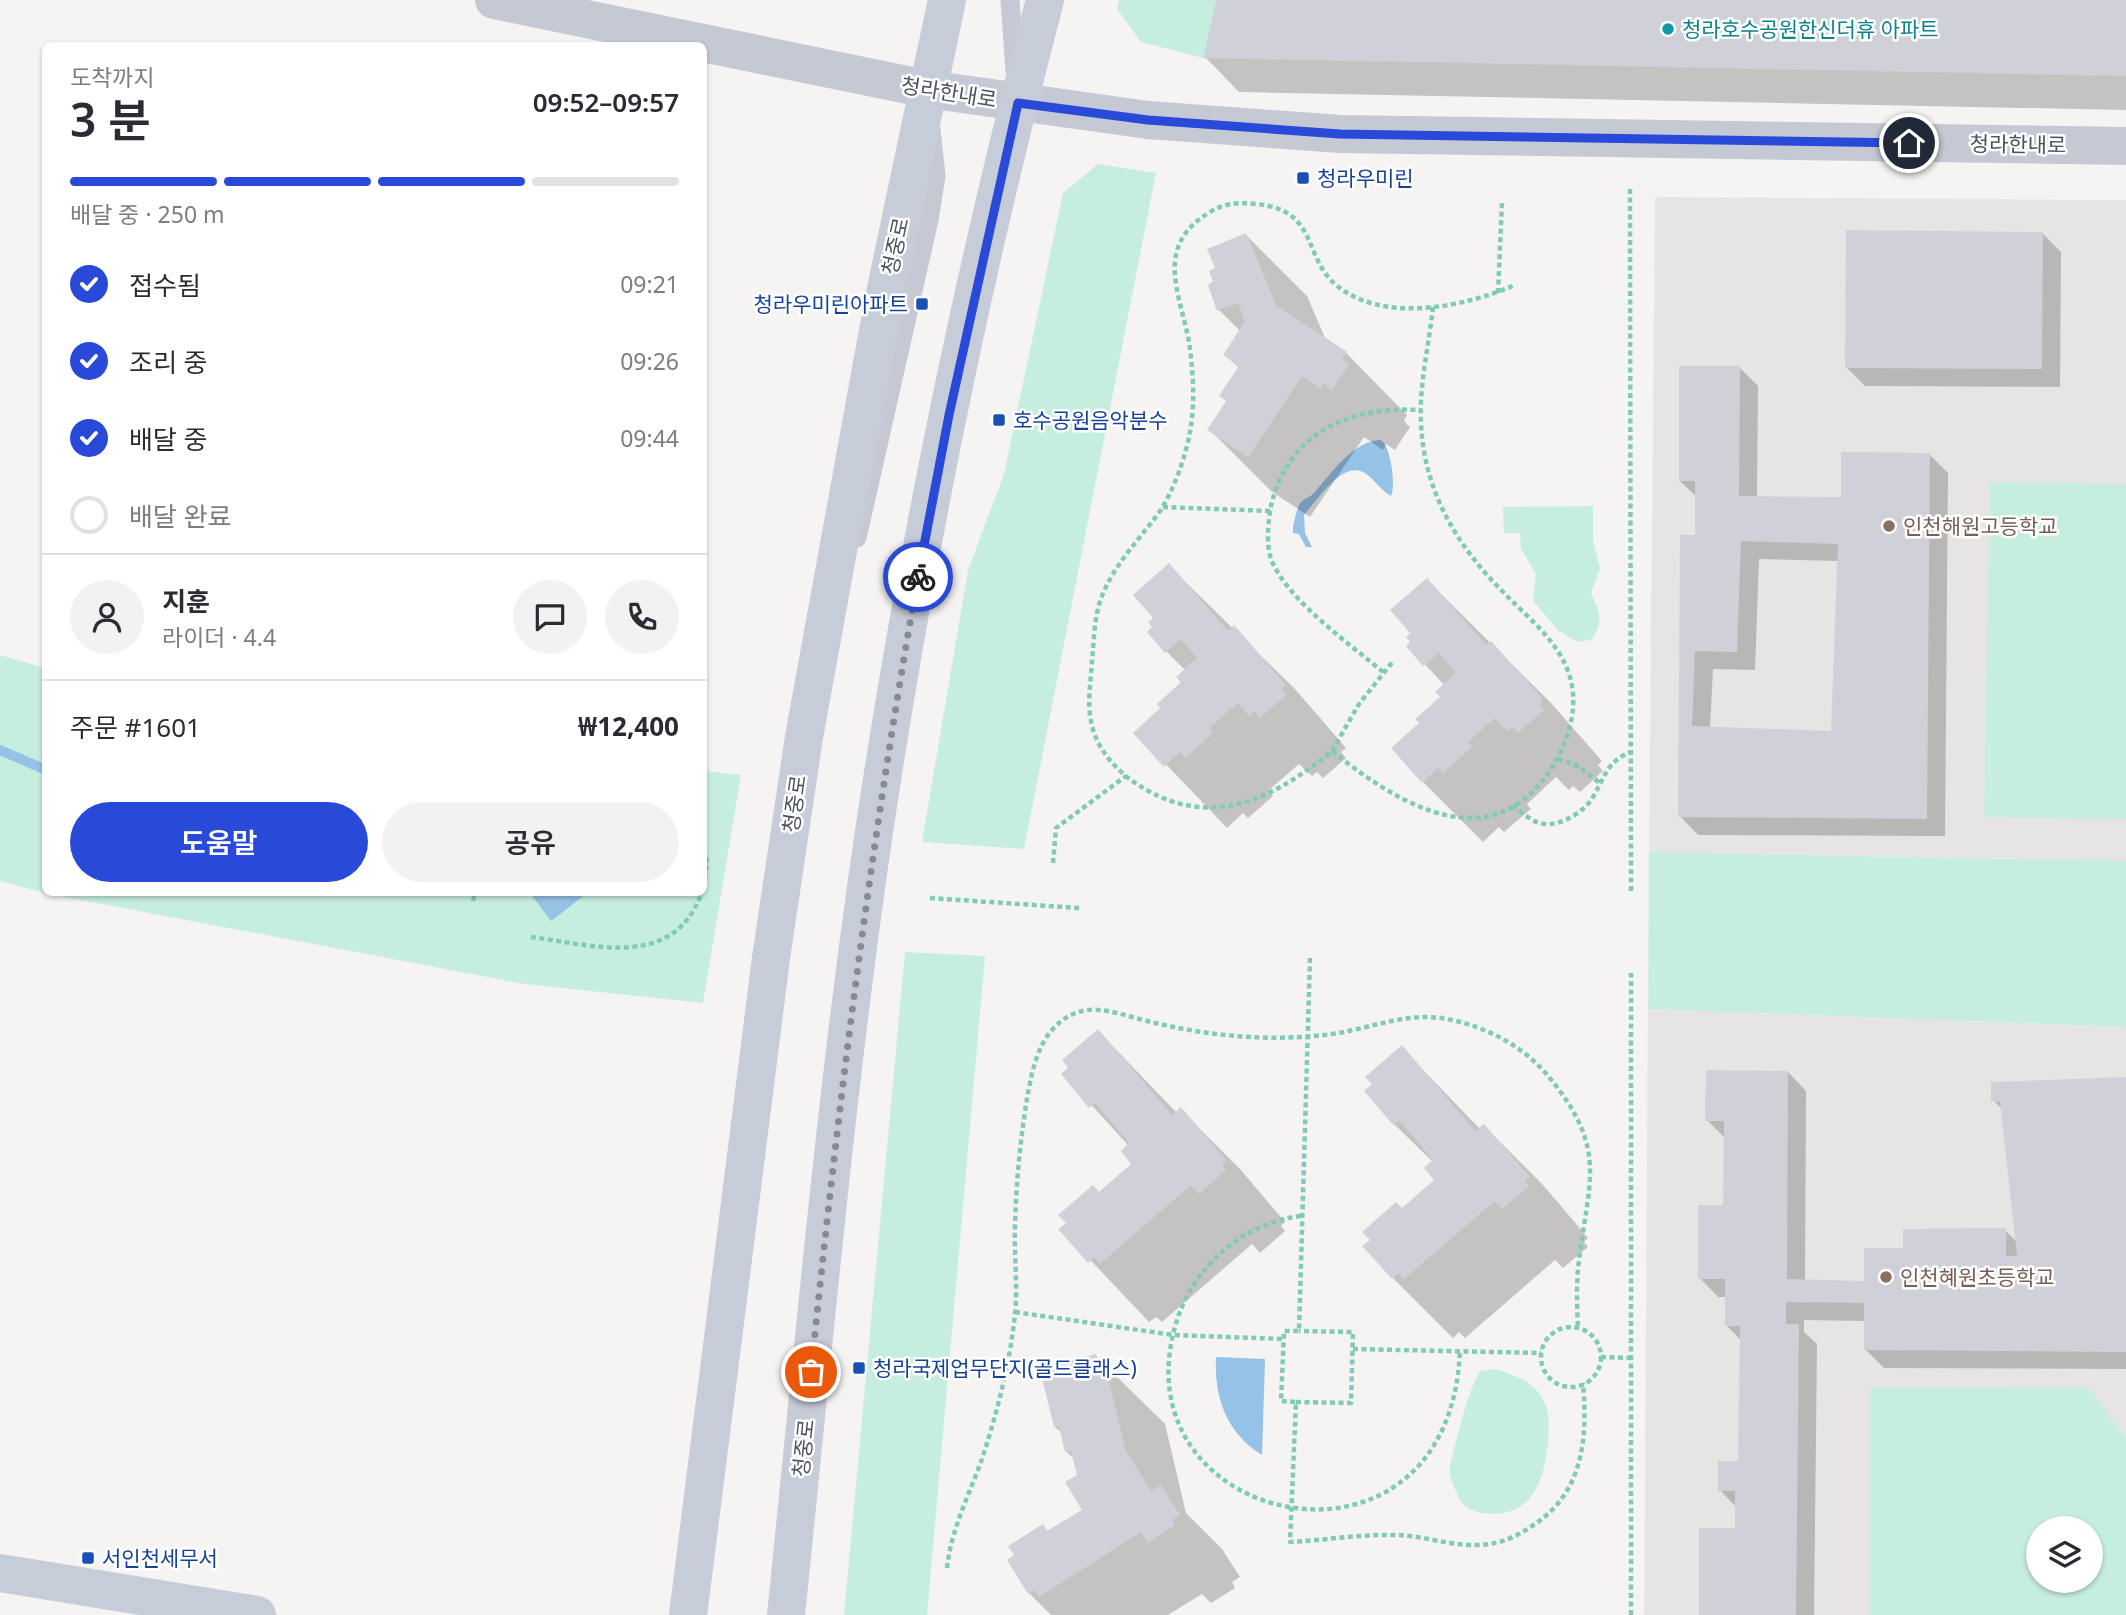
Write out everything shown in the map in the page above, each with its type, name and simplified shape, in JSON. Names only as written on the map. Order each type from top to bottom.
[{"type":"main road","name":"청중로","points":[[688,1615],[771,958],[804,737],[848,484],[947,0]]},
{"type":"main road","name":"청중로","points":[[786,1615],[827,1212],[883,774],[949,415],[1018,103],[1045,0]]},
{"type":"main road","points":[[0,1573],[257,1615]]},
{"type":"street","name":"청라한내로","points":[[494,0],[698,42]]},
{"type":"street","name":"청라한내로","points":[[707,44],[927,89],[1018,103],[1148,120],[1340,134],[2126,146]]},
{"type":"lane","points":[[1010,0],[1018,103]]},
{"type":"path","points":[[1630,189],[1631,891]]},
{"type":"path","points":[[1394,660],[1359,704],[1332,751],[1303,774],[1258,800],[1236,805],[1188,807],[1146,791],[1110,761],[1091,725],[1088,706],[1101,598],[1121,561],[1162,508],[1191,427],[1193,377],[1185,324],[1173,282],[1180,243],[1191,227],[1207,213],[1225,204],[1245,202],[1283,211],[1301,224],[1322,267],[1334,283],[1349,294],[1398,306],[1433,307],[1460,305],[1515,285]]},
{"type":"path","points":[[1497,293],[1502,202]]},
{"type":"path","points":[[1332,751],[1389,792],[1437,815],[1485,818],[1513,805],[1543,782],[1558,759],[1573,712],[1572,686],[1564,661],[1548,637],[1467,554],[1454,533],[1430,481],[1423,451],[1421,410],[1433,307]]},
{"type":"path","points":[[1384,672],[1321,618],[1282,577],[1271,558],[1268,537],[1270,511],[1275,491],[1298,450],[1334,423],[1378,410],[1421,410]]},
{"type":"path","points":[[1162,508],[1270,511]]},
{"type":"path","points":[[1513,805],[1530,818],[1546,825],[1564,820],[1593,799],[1617,757],[1631,752]]},
{"type":"path","points":[[1558,759],[1576,765],[1600,783]]},
{"type":"path","points":[[1053,863],[1056,828],[1126,776]]},
{"type":"path","points":[[473,901],[474,896]]},
{"type":"path","points":[[531,937],[614,949],[657,943],[689,918],[700,896]]},
{"type":"path","points":[[930,898],[1079,908]]},
{"type":"path","points":[[1298,1331],[1310,958]]},
{"type":"path","points":[[1631,974],[1631,1615]]},
{"type":"path","points":[[947,1568],[953,1536],[993,1421],[1015,1311],[1016,1183],[1022,1130],[1037,1057],[1052,1030],[1077,1011],[1090,1008],[1190,1031],[1244,1036],[1307,1037],[1407,1017],[1451,1020],[1512,1043],[1542,1068],[1567,1101],[1578,1121],[1592,1164],[1590,1201],[1578,1260],[1578,1328]]},
{"type":"path","points":[[1301,1216],[1275,1220],[1258,1228],[1218,1256],[1197,1280],[1186,1298],[1173,1335],[1170,1391],[1181,1429],[1189,1445],[1230,1482],[1262,1500],[1292,1508],[1352,1506],[1388,1492],[1418,1469],[1440,1437],[1454,1400],[1460,1350]]},
{"type":"path","points":[[1015,1311],[1173,1335],[1284,1339]]},
{"type":"path","points":[[1568,1327],[1578,1328],[1594,1338],[1601,1357],[1595,1375],[1583,1383],[1569,1386],[1551,1380],[1541,1363],[1541,1353],[1550,1335],[1568,1327]]},
{"type":"path","points":[[1284,1331],[1298,1331],[1353,1332],[1352,1403],[1281,1401],[1284,1331]]},
{"type":"path","points":[[1353,1349],[1541,1353]]},
{"type":"path","points":[[1601,1357],[1631,1358]]},
{"type":"path","points":[[1296,1402],[1290,1542],[1385,1535],[1420,1536],[1477,1546],[1508,1540],[1552,1511],[1572,1485],[1585,1427],[1583,1383]]},
{"type":"shaded area","name":"인천해원고등학교","points":[[1655,197],[2126,200],[2126,861],[1649,852]]},
{"type":"shaded area","name":"인천혜원초등학교","points":[[1648,1009],[2126,1027],[2126,1615],[1644,1615]]},
{"type":"green space","points":[[1119,0],[1216,0],[1203,58],[1141,42],[1117,9]]},
{"type":"green space","points":[[1098,164],[1156,173],[1024,849],[922,842],[968,570],[1004,474],[1063,193]]},
{"type":"green space","points":[[1990,482],[2126,484],[2126,819],[1984,817]]},
{"type":"green space","points":[[1593,506],[1593,541],[1600,568],[1591,593],[1599,622],[1591,640],[1577,642],[1559,631],[1533,601],[1536,574],[1521,549],[1520,533],[1504,533],[1503,507]]},
{"type":"green space","points":[[0,655],[42,667],[42,892],[0,881]]},
{"type":"green space","points":[[707,771],[741,775],[703,1003],[525,984],[60,896],[707,896]]},
{"type":"green space","points":[[1649,852],[2126,861],[2126,1027],[1648,1009]]},
{"type":"green space","points":[[905,952],[985,956],[927,1615],[844,1615]]},
{"type":"green space","points":[[1496,1369],[1524,1380],[1538,1392],[1547,1410],[1548,1442],[1538,1484],[1524,1504],[1513,1510],[1483,1513],[1462,1503],[1451,1479],[1450,1466],[1472,1388],[1481,1371]]},
{"type":"green space","points":[[2088,1387],[2126,1438],[2126,1615],[1869,1615],[1869,1388]]},
{"type":"water","points":[[1381,440],[1385,444],[1392,467],[1391,496],[1363,472],[1346,472],[1330,484],[1304,515],[1305,533],[1312,547],[1306,547],[1299,534],[1293,533],[1301,502],[1313,494],[1352,452],[1361,446]]},
{"type":"water","points":[[532,896],[584,896],[551,921]]},
{"type":"water","points":[[1216,1357],[1265,1359],[1262,1455],[1239,1436],[1225,1413],[1217,1386]]},
{"type":"building","name":"청라호수공원한신더휴 아파트","points":[[1216,0],[2126,0],[2126,76],[1203,58]]},
{"type":"building","points":[[1846,230],[2043,232],[2042,369],[1845,368]]},
{"type":"building","points":[[1246,233],[1276,305],[1347,352],[1342,359],[1349,364],[1332,390],[1324,384],[1321,389],[1302,376],[1248,457],[1207,430],[1226,401],[1219,396],[1239,366],[1223,355],[1245,321],[1238,303],[1217,311],[1208,285],[1213,281],[1209,271],[1215,268],[1207,249]]},
{"type":"building","points":[[1679,366],[1740,366],[1739,496],[1841,497],[1841,452],[1930,453],[1927,819],[1678,817],[1680,535],[1695,535],[1695,481],[1679,481]],"holes":[[[1741,541],[1838,544],[1831,731],[1692,726],[1695,651],[1737,652]]]},
{"type":"building","points":[[1169,563],[1228,631],[1234,625],[1286,685],[1281,689],[1286,695],[1260,718],[1254,711],[1249,716],[1238,703],[1209,728],[1213,733],[1185,758],[1180,752],[1164,767],[1133,733],[1160,708],[1157,704],[1181,682],[1176,677],[1197,658],[1181,639],[1165,653],[1147,632],[1152,627],[1148,622],[1153,618],[1133,595]]},
{"type":"building","points":[[1427,578],[1486,645],[1491,641],[1543,699],[1539,704],[1544,710],[1518,733],[1512,727],[1507,731],[1495,718],[1468,742],[1472,747],[1443,773],[1438,768],[1422,783],[1391,748],[1419,723],[1415,719],[1440,697],[1435,692],[1456,673],[1439,653],[1423,666],[1406,646],[1410,642],[1406,637],[1410,633],[1390,610]]},
{"type":"building","points":[[1098,1029],[1172,1115],[1181,1107],[1227,1161],[1222,1165],[1226,1170],[1199,1194],[1191,1185],[1100,1264],[1095,1257],[1088,1263],[1058,1229],[1066,1223],[1058,1215],[1093,1185],[1099,1192],[1131,1164],[1121,1151],[1129,1143],[1095,1103],[1089,1108],[1061,1074],[1068,1068],[1062,1060]]},
{"type":"building","points":[[1402,1045],[1475,1131],[1484,1124],[1530,1177],[1525,1181],[1529,1186],[1502,1209],[1495,1201],[1404,1279],[1398,1273],[1392,1279],[1362,1246],[1370,1240],[1362,1232],[1396,1202],[1402,1208],[1434,1180],[1424,1168],[1433,1160],[1399,1120],[1393,1125],[1364,1091],[1372,1084],[1365,1077]]},
{"type":"building","points":[[1706,1070],[1788,1071],[1787,1279],[1864,1281],[1864,1248],[1903,1248],[1903,1229],[2006,1228],[2006,1256],[2017,1256],[2000,1102],[1991,1101],[1991,1082],[2126,1077],[2126,1352],[1864,1350],[1864,1303],[1786,1302],[1786,1324],[1799,1324],[1796,1615],[1699,1615],[1699,1528],[1735,1528],[1735,1491],[1718,1491],[1718,1461],[1738,1461],[1740,1326],[1725,1326],[1725,1279],[1698,1279],[1698,1205],[1723,1205],[1724,1121],[1705,1121]]},
{"type":"building","points":[[1096,1354],[1098,1362],[1104,1361],[1126,1451],[1151,1491],[1161,1485],[1180,1515],[1172,1520],[1175,1525],[1148,1543],[1141,1532],[1039,1597],[1034,1590],[1028,1594],[1007,1560],[1014,1555],[1008,1546],[1043,1524],[1047,1531],[1082,1510],[1065,1482],[1077,1475],[1071,1451],[1065,1452],[1059,1426],[1054,1427],[1042,1378],[1052,1376],[1050,1366]]},
{"type":"waterway","points":[[0,750],[42,768]]},
{"type":"way so far","points":[[811,1372],[827,1212],[864,908],[883,774],[918,577]]},
{"type":"place","name":"청라호수공원한신더휴 아파트","points":[[1668,29]]},
{"type":"place","name":"청라우미린","points":[[1303,178]]},
{"type":"place","name":"청라우미린아파트","points":[[922,304]]},
{"type":"place","name":"호수공원음악분수","points":[[999,420]]},
{"type":"place","name":"인천해원고등학교","points":[[1889,526]]},
{"type":"place","name":"인천혜원초등학교","points":[[1886,1277]]},
{"type":"place","name":"청라국제업무단지(골드클래스)","points":[[859,1368]]},
{"type":"place","name":"서인천세무서","points":[[88,1558]]},
{"type":"route","points":[[918,577],[949,415],[1018,103],[1148,120],[1340,134],[1909,143]]}]
